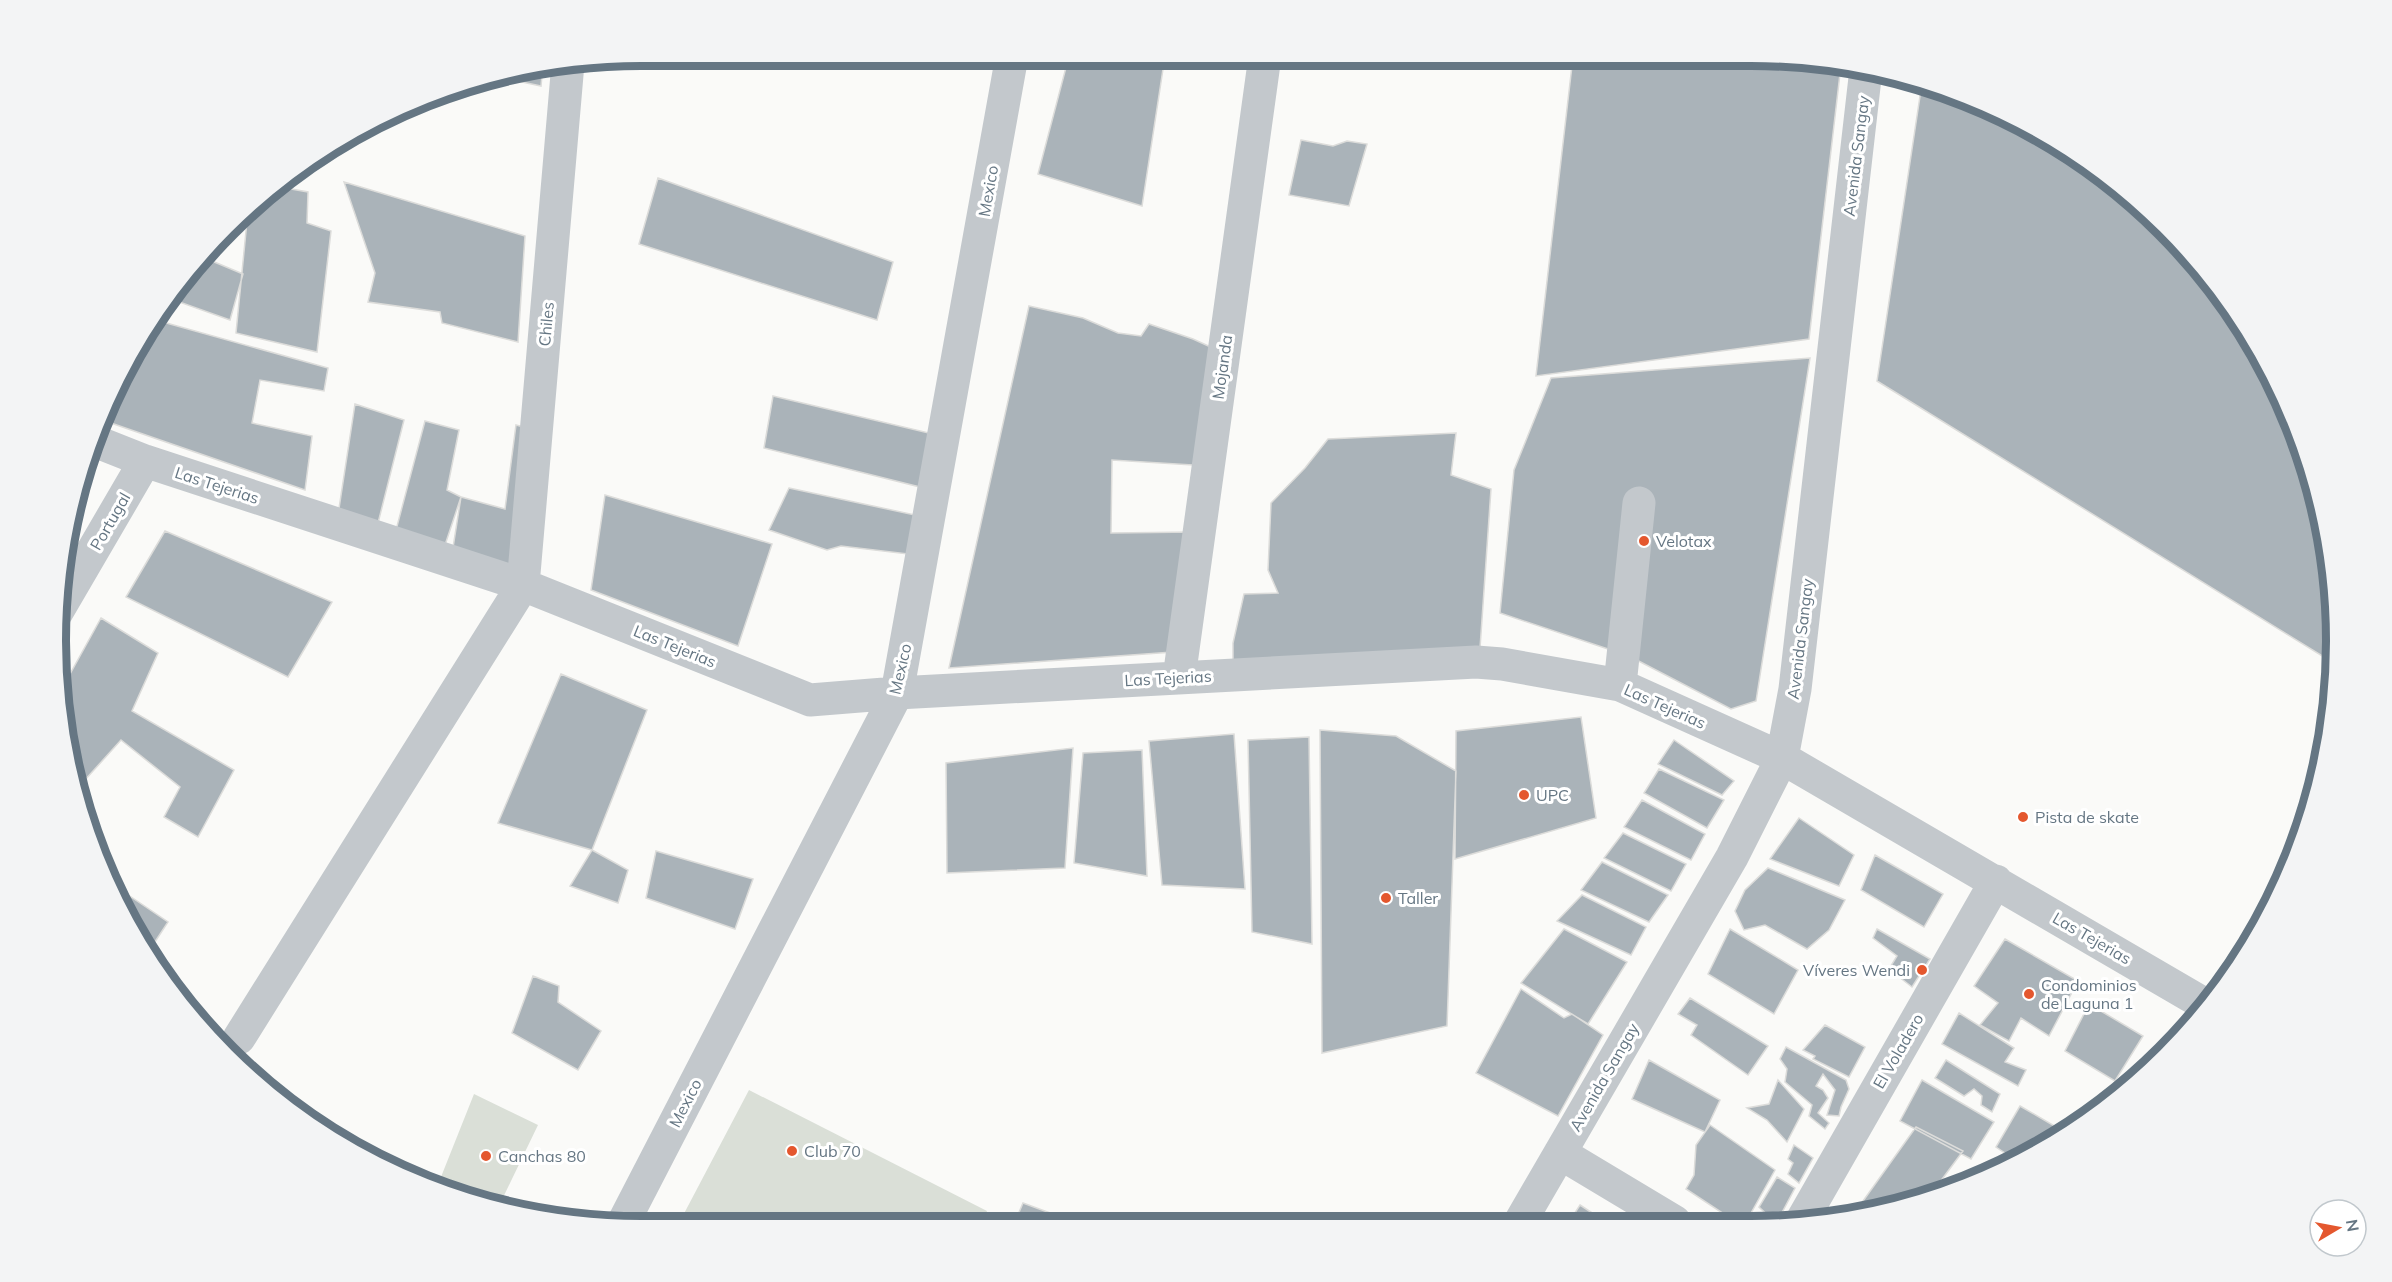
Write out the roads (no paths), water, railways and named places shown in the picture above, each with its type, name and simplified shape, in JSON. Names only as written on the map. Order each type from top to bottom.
[{"type":"street","name":"Mexico","points":[[627,1216],[897,693],[1010,66]]},
{"type":"street","name":"Mojanda","points":[[1179,678],[1264,66]]},
{"type":"street","name":"Chiles","points":[[523,585],[567,71]]},
{"type":"street","name":"Avenida Sangay","points":[[1523,1216],[1732,857],[1782,758],[1795,689],[1865,77]]},
{"type":"street","name":"Las Tejerias","points":[[102,444],[145,461],[523,585],[810,700],[897,693],[1476,662],[1503,663],[1620,685],[1782,758],[2199,1001]]},
{"type":"street","name":"Portugal","points":[[68,593],[145,461]]},
{"type":"street","points":[[1620,685],[1639,503]]},
{"type":"street","points":[[239,1038],[523,585]]},
{"type":"street","name":"El Voladero","points":[[1805,1213],[1996,881]]},
{"type":"street","points":[[1560,1153],[1665,1216]]},
{"type":"place","name":"Velotax","points":[[1644,541]]},
{"type":"place","name":"UPC","points":[[1524,795]]},
{"type":"place","name":"Pista de skate","points":[[2023,817]]},
{"type":"place","name":"Taller","points":[[1386,898]]},
{"type":"place","name":"Víveres Wendi","points":[[1922,970]]},
{"type":"place","name":"Condominios de Laguna 1","points":[[2029,994]]},
{"type":"place","name":"Club 70","points":[[792,1151]]},
{"type":"place","name":"Canchas 80","points":[[486,1156]]}]
